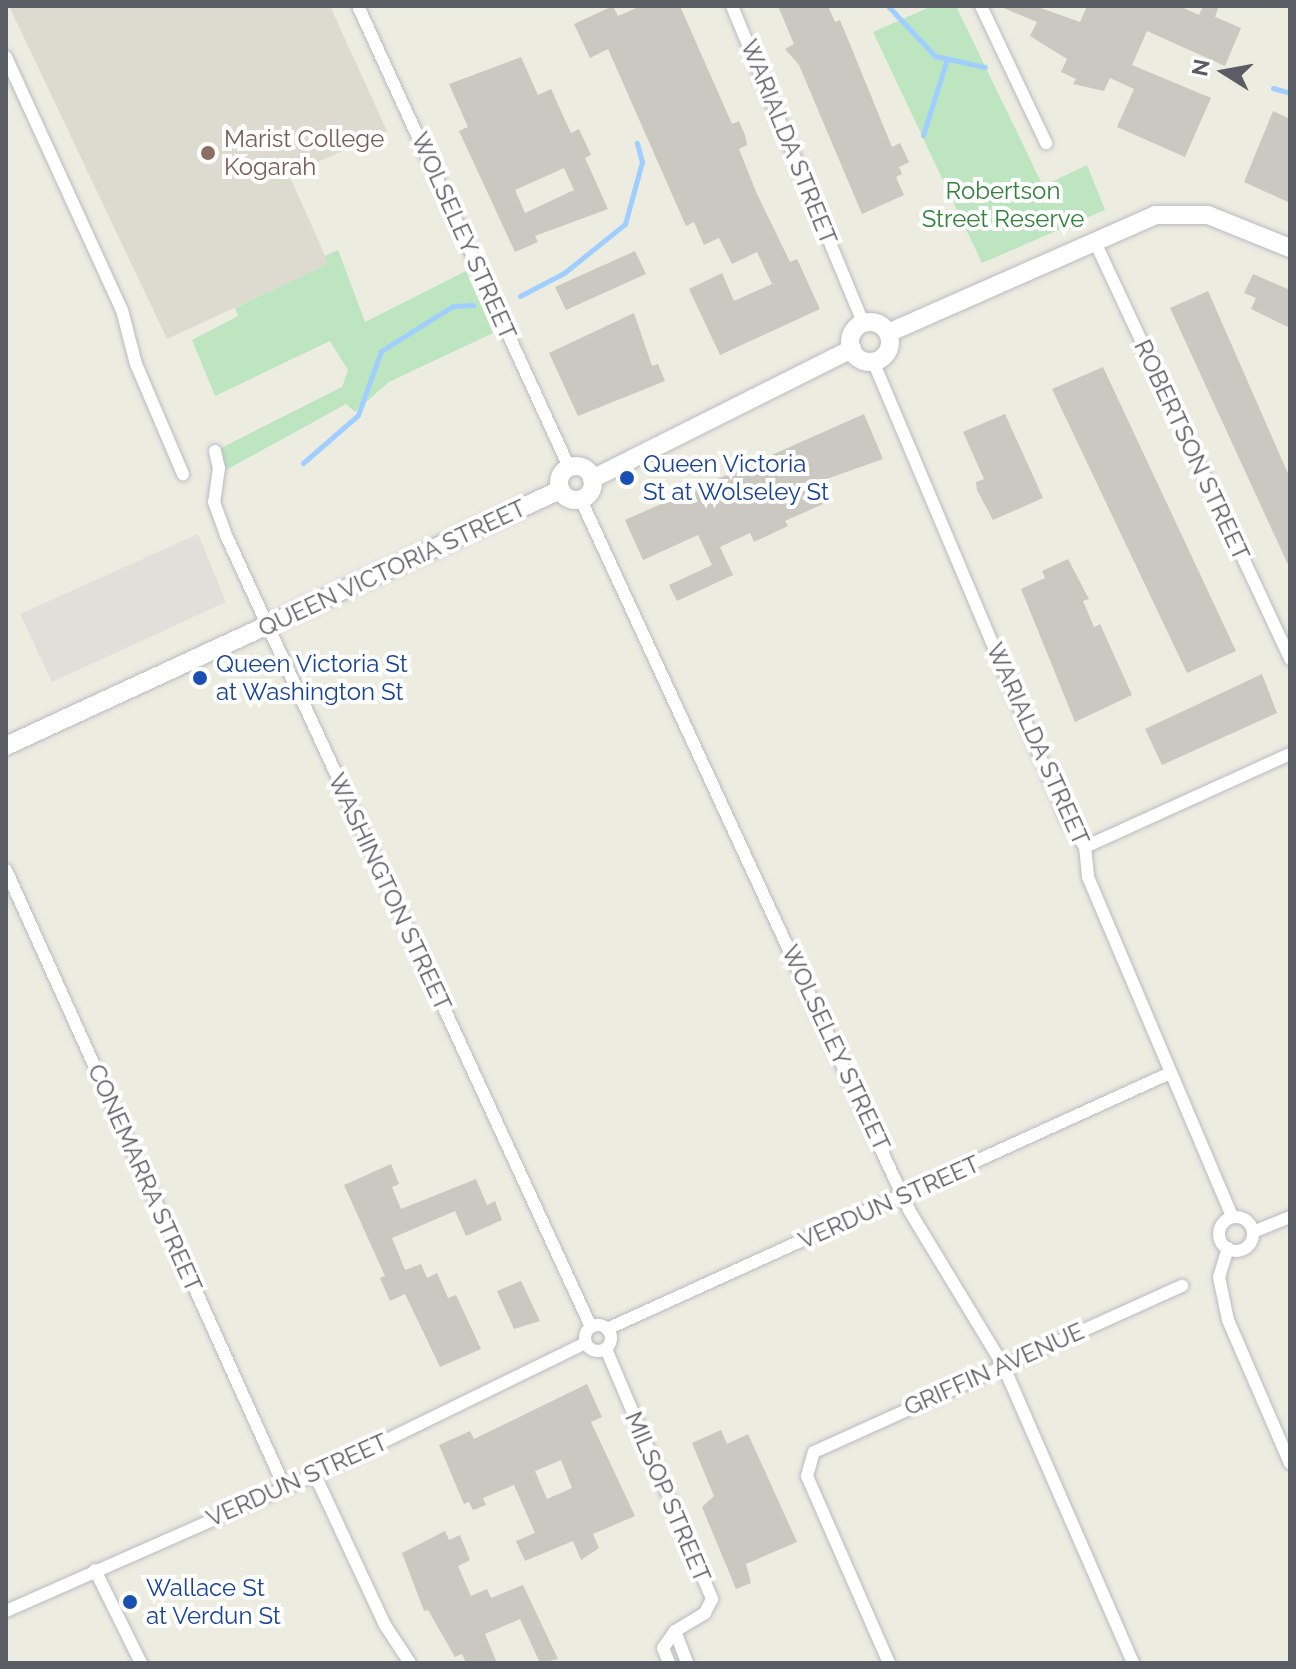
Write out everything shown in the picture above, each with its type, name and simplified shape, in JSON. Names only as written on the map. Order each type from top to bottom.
[{"type":"main road","points":[[888,333],[1155,215],[1184,211],[1222,219],[1290,248]]},
{"type":"main road","points":[[863,323],[878,323],[888,333],[887,352],[873,361],[859,359],[852,349],[851,336],[863,323]]},
{"type":"main road","points":[[592,479],[852,349]]},
{"type":"main road","points":[[569,467],[585,468],[592,479],[592,490],[581,500],[570,500],[560,490],[560,477],[569,467]]},
{"type":"main road","name":"QUEEN VICTORIA STREET","points":[[6,746],[560,490]]},
{"type":"street","name":"WOLSELEY STREET","points":[[358,6],[569,467]]},
{"type":"street","name":"WARIALDA STREET","points":[[732,6],[863,323]]},
{"type":"street","points":[[981,6],[1046,143]]},
{"type":"street","points":[[6,57],[122,310],[136,364],[183,474]]},
{"type":"street","name":"ROBERTSON STREET","points":[[1094,240],[1290,659]]},
{"type":"street","name":"WARIALDA STREET","points":[[873,361],[1067,820],[1085,847],[1088,877],[1232,1217]]},
{"type":"street","name":"WASHINGTON STREET","points":[[215,451],[219,468],[215,505],[591,1327]]},
{"type":"street","name":"WOLSELEY STREET","points":[[581,500],[904,1196],[1003,1365],[1133,1663]]},
{"type":"street","points":[[1085,847],[1288,760]]},
{"type":"street","name":"CONEMARRA STREET","points":[[6,870],[284,1486]]},
{"type":"street","name":"VERDUN STREET","points":[[607,1329],[1170,1073]]},
{"type":"street","points":[[1253,1232],[1244,1219],[1232,1217],[1219,1231],[1228,1248],[1219,1285],[1228,1320],[1290,1463]]},
{"type":"street","points":[[1228,1248],[1243,1249],[1253,1232],[1290,1217]]},
{"type":"street","name":"GRIFFIN AVENUE","points":[[889,1663],[807,1476],[809,1459],[822,1446],[1182,1286]]},
{"type":"street","points":[[591,1327],[607,1329],[611,1343],[606,1349],[596,1352],[586,1343],[591,1327]]},
{"type":"street","name":"VERDUN STREET","points":[[6,1611],[284,1486],[315,1475],[586,1343]]},
{"type":"street","name":"MILSOP STREET","points":[[606,1349],[712,1599],[705,1613],[675,1631]]},
{"type":"street","points":[[315,1475],[385,1625],[410,1663]]},
{"type":"street","points":[[95,1570],[141,1663]]},
{"type":"street","points":[[669,1663],[663,1648],[675,1631]]},
{"type":"street","points":[[675,1631],[687,1663]]},
{"type":"shaded area","name":"Marist College Kogarah","points":[[9,6],[330,6],[387,131],[289,175],[329,264],[167,339]]},
{"type":"shaded area","points":[[198,534],[226,602],[52,682],[20,614]]},
{"type":"green space","name":"Robertson Street Reserve","points":[[932,6],[956,6],[1043,186],[1087,165],[1105,210],[982,263],[873,32]]},
{"type":"green space","points":[[338,250],[365,322],[466,271],[493,333],[389,382],[355,412],[346,404],[219,474],[215,451],[342,387],[348,370],[330,341],[215,396],[192,340],[238,316],[235,308],[328,264],[325,256]]},
{"type":"building","points":[[613,6],[618,16],[641,6],[680,6],[732,124],[739,121],[745,135],[747,145],[739,149],[757,194],[790,262],[797,259],[820,309],[720,355],[689,289],[722,273],[734,301],[772,284],[757,252],[732,264],[719,238],[704,245],[694,222],[686,226],[608,49],[590,58],[574,24]]},
{"type":"building","points":[[778,6],[828,6],[835,22],[840,20],[892,147],[900,143],[909,162],[899,167],[902,174],[896,177],[904,195],[862,214],[799,65],[785,49],[794,44]]},
{"type":"building","points":[[999,6],[1035,6],[1080,22],[1087,6],[1179,6],[1199,15],[1203,6],[1219,6],[1215,17],[1241,28],[1225,66],[1147,31],[1132,65],[1211,98],[1185,157],[1117,127],[1134,89],[1110,78],[1104,91],[1073,84],[1076,79],[1061,72],[1067,59],[1030,36],[1037,22]]},
{"type":"building","points":[[521,57],[538,95],[551,89],[571,133],[579,129],[591,155],[585,158],[608,209],[535,236],[538,242],[515,252],[459,131],[468,127],[449,84]],"holes":[[[564,168],[574,190],[525,213],[515,190]]]},
{"type":"building","points":[[1273,111],[1290,119],[1290,203],[1244,182]]},
{"type":"building","points":[[635,251],[646,274],[566,310],[555,287]]},
{"type":"building","points":[[1253,274],[1290,290],[1290,328],[1251,309],[1256,298],[1244,293]]},
{"type":"building","points":[[1208,291],[1290,478],[1290,569],[1170,308]]},
{"type":"building","points":[[634,313],[652,366],[658,364],[665,381],[578,416],[549,353]]},
{"type":"building","points":[[1103,367],[1236,651],[1187,673],[1052,389]]},
{"type":"building","points":[[864,414],[883,459],[821,481],[830,501],[785,521],[788,526],[754,542],[750,533],[720,547],[733,575],[677,601],[669,585],[712,565],[698,535],[643,560],[625,520]]},
{"type":"building","points":[[1005,414],[1043,498],[993,520],[977,490],[976,482],[984,479],[963,432]]},
{"type":"building","points":[[1068,559],[1089,599],[1083,601],[1094,627],[1100,624],[1132,695],[1075,722],[1021,589],[1045,578],[1042,571]]},
{"type":"building","points":[[1262,674],[1277,713],[1162,765],[1145,729]]},
{"type":"building","points":[[391,1164],[399,1184],[392,1187],[401,1209],[476,1179],[487,1205],[495,1201],[502,1220],[466,1236],[455,1211],[392,1238],[405,1270],[421,1264],[427,1278],[437,1273],[448,1298],[456,1295],[481,1349],[440,1367],[405,1294],[390,1301],[380,1278],[385,1276],[344,1185]]},
{"type":"building","points":[[521,1281],[540,1321],[514,1329],[497,1291]]},
{"type":"building","points":[[587,1384],[602,1417],[591,1422],[635,1516],[593,1534],[599,1548],[581,1560],[573,1541],[525,1561],[516,1541],[535,1533],[514,1485],[483,1498],[486,1505],[473,1510],[469,1502],[464,1504],[439,1445],[470,1431],[474,1439]],"holes":[[[561,1460],[572,1488],[547,1499],[535,1471]]]},
{"type":"building","points":[[721,1430],[727,1444],[748,1434],[797,1542],[746,1564],[751,1583],[736,1589],[702,1507],[714,1496],[692,1443]]},
{"type":"building","points":[[445,1531],[449,1540],[460,1535],[470,1560],[458,1566],[471,1596],[487,1589],[491,1598],[523,1585],[558,1659],[540,1663],[520,1619],[485,1634],[497,1663],[466,1663],[462,1654],[455,1657],[428,1610],[424,1611],[402,1553]]},
{"type":"waterway","points":[[888,6],[935,56],[985,67]]},
{"type":"waterway","points":[[923,135],[946,62]]},
{"type":"waterway","points":[[1273,88],[1290,93]]},
{"type":"waterway","points":[[520,296],[564,273],[625,224],[642,162],[637,143]]},
{"type":"waterway","points":[[303,463],[358,415],[381,351],[453,306],[473,305]]},
{"type":"place","name":"Marist College Kogarah","points":[[208,153]]},
{"type":"place","name":"Queen Victoria St at Wolseley St","points":[[627,478]]},
{"type":"place","name":"Queen Victoria St at Washington St","points":[[200,678]]},
{"type":"place","name":"Wallace St at Verdun St","points":[[130,1602]]}]
